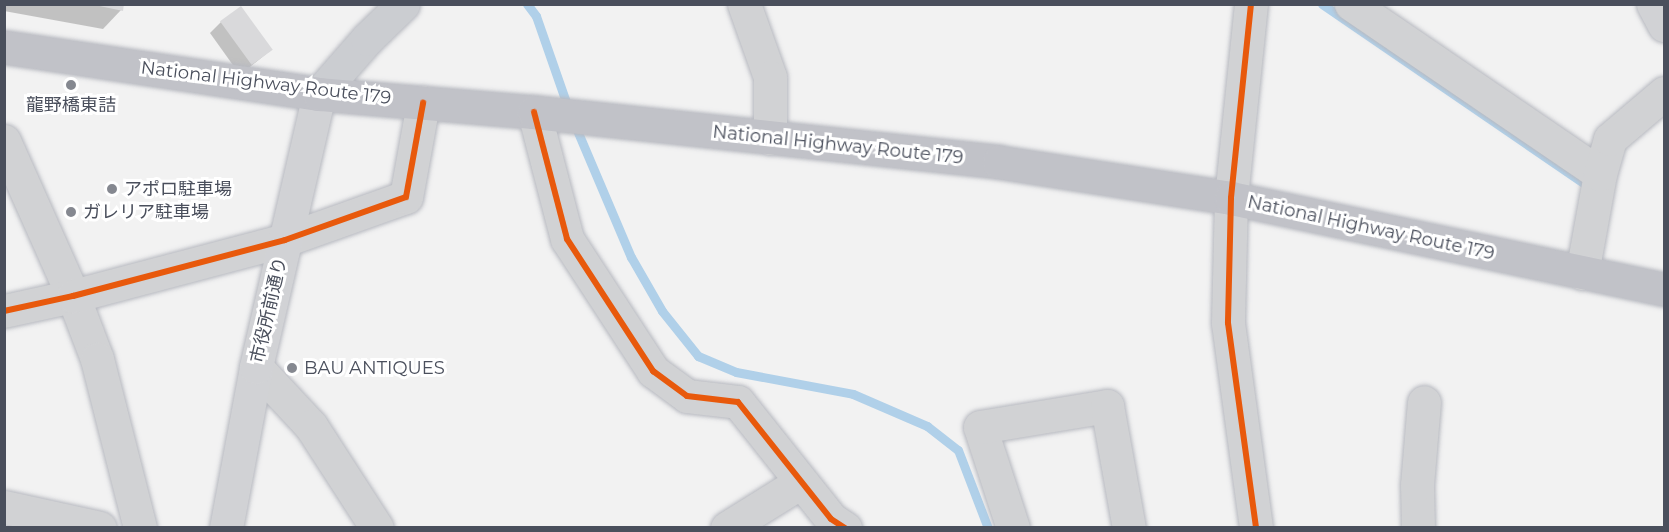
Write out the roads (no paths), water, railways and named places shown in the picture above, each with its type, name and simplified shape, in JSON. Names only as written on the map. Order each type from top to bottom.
[{"type":"highway","name":"National Highway Route 179","points":[[4,47],[319,94],[534,112],[999,162],[1231,198],[1665,290]]},
{"type":"main road","points":[[319,94],[367,39],[403,4]]},
{"type":"street","points":[[744,4],[770,77],[770,138]]},
{"type":"street","points":[[1251,4],[1231,198],[1228,323],[1256,528]]},
{"type":"street","points":[[1351,4],[1600,174]]},
{"type":"street","points":[[1653,4],[1665,25]]},
{"type":"street","points":[[1582,273],[1600,174],[1610,139],[1665,93]]},
{"type":"street","name":"市役所前通り","points":[[226,528],[256,367],[319,94]]},
{"type":"street","points":[[4,311],[73,296],[285,240],[406,196],[423,103]]},
{"type":"street","points":[[534,112],[567,239],[653,371],[687,396],[738,402],[831,519],[845,528]]},
{"type":"street","points":[[4,141],[73,296],[97,359],[140,528]]},
{"type":"street","points":[[256,367],[311,426],[377,528]]},
{"type":"street","points":[[1418,528],[1417,485],[1424,402]]},
{"type":"street","points":[[1014,528],[980,427],[1107,406],[1129,528]]},
{"type":"street","points":[[727,528],[801,482]]},
{"type":"street","points":[[4,507],[100,528]]},
{"type":"waterway","points":[[527,4],[536,16],[568,108]]},
{"type":"waterway","points":[[1322,4],[1589,187]]},
{"type":"waterway","points":[[574,123],[631,257],[662,311],[698,356],[736,372],[853,394],[927,426],[958,450],[988,528]]},
{"type":"place","name":"龍野橋東詰","points":[[71,85]]},
{"type":"place","name":"アポロ駐車場","points":[[112,189]]},
{"type":"place","name":"ガレリア駐車場","points":[[71,212]]},
{"type":"place","name":"BAU ANTIQUES","points":[[292,368]]}]
